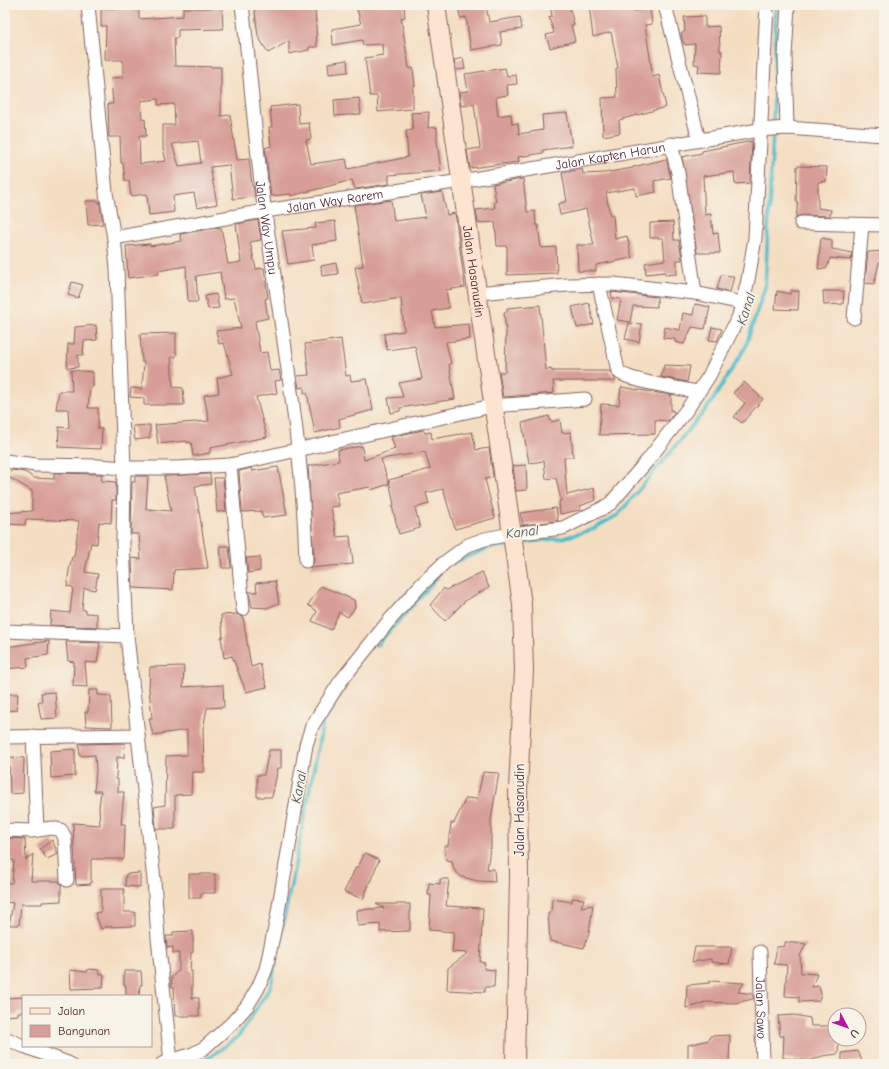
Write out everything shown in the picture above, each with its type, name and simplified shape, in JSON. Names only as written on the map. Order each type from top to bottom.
[{"type":"main road","name":"Jalan Hasanudin","points":[[436,5],[492,406],[522,604],[524,671],[518,790],[519,878],[515,1064]]},
{"type":"street","points":[[88,5],[106,193],[114,238],[120,341],[124,468],[123,544],[127,636],[154,880],[166,1063],[193,1054],[204,1048],[232,1023],[251,1000],[266,969],[277,918],[306,745],[312,726],[340,682],[388,622],[420,586],[444,563],[468,545],[563,528],[603,508],[611,502],[648,460],[698,392],[729,338],[742,303],[755,238],[767,5]]},
{"type":"street","name":"Jalan Way Umpu","points":[[242,5],[264,211],[281,315],[299,450],[305,517],[306,561]]},
{"type":"street","points":[[665,5],[699,140]]},
{"type":"street","points":[[784,128],[785,56],[788,5]]},
{"type":"street","name":"Jalan Kapten Harun","points":[[461,181],[761,130],[784,128],[884,135]]},
{"type":"street","points":[[672,144],[679,180],[695,293]]},
{"type":"street","name":"Jalan Way Rarem","points":[[114,238],[264,211],[461,181]]},
{"type":"street","points":[[801,223],[884,225]]},
{"type":"street","points":[[854,318],[862,225]]},
{"type":"street","points":[[599,284],[618,371],[622,376],[698,392]]},
{"type":"street","points":[[477,293],[613,284],[695,293],[742,303]]},
{"type":"street","points":[[5,461],[124,468],[176,468],[230,465],[492,406],[585,399]]},
{"type":"street","points":[[230,465],[243,609]]},
{"type":"street","points":[[5,631],[127,636]]},
{"type":"street","points":[[5,737],[138,735]]},
{"type":"street","points":[[33,736],[38,830]]},
{"type":"street","points":[[5,830],[38,830],[59,828],[64,834],[67,880]]},
{"type":"street","name":"Jalan Sawo","points":[[760,952],[763,1064]]},
{"type":"street","points":[[5,1038],[22,1046]]},
{"type":"street","points":[[26,1047],[70,1064]]},
{"type":"building","points":[[254,5],[283,5],[283,9],[301,7],[301,5],[315,5],[317,47],[309,47],[309,50],[289,54],[289,41],[268,53],[258,36]]},
{"type":"building","points":[[356,5],[404,5],[405,17],[401,18],[409,68],[413,68],[415,86],[413,86],[413,109],[378,112],[377,96],[370,96],[365,58],[383,55],[382,44],[363,45],[362,40],[333,45],[332,29],[361,24]]},
{"type":"building","points":[[458,5],[486,5],[489,22],[520,17],[522,29],[500,32],[502,45],[471,50],[466,17],[460,18]]},
{"type":"building","points":[[550,5],[569,5],[574,25],[571,25],[575,41],[550,48],[546,35],[554,33],[549,17],[552,16]]},
{"type":"building","points":[[589,5],[632,5],[633,11],[650,8],[652,24],[645,25],[653,77],[659,75],[666,107],[619,120],[620,133],[603,136],[602,98],[617,97],[616,69],[618,68],[611,32],[593,37]]},
{"type":"building","points":[[101,8],[139,10],[139,19],[183,16],[183,8],[222,8],[223,29],[178,30],[178,38],[174,38],[175,66],[221,67],[221,116],[230,115],[237,160],[249,159],[252,186],[255,197],[233,199],[229,165],[210,167],[217,204],[197,208],[194,193],[173,196],[174,212],[149,215],[147,194],[131,196],[129,181],[125,181],[123,163],[121,163],[120,137],[109,137],[108,104],[113,104],[111,78],[123,77],[123,60],[105,60],[106,26],[101,26]],"holes":[[[158,99],[158,105],[174,104],[175,125],[163,125],[163,149],[166,161],[140,164],[139,136],[146,136],[145,119],[142,120],[141,101]],[[198,141],[201,163],[179,166],[172,144]]]},
{"type":"building","points":[[705,16],[705,27],[719,26],[720,51],[722,51],[721,73],[698,72],[699,65],[694,64],[695,44],[685,45],[683,42],[681,34],[685,31],[684,17]]},
{"type":"building","points":[[463,58],[465,69],[456,70],[454,60]]},
{"type":"building","points":[[347,60],[348,72],[329,74],[328,63]]},
{"type":"building","points":[[505,68],[507,76],[516,75],[517,84],[507,85],[508,95],[496,97],[498,116],[511,114],[512,124],[518,123],[519,134],[543,130],[542,115],[567,113],[572,146],[543,150],[543,153],[518,157],[519,162],[470,168],[467,150],[480,148],[474,104],[461,106],[459,92],[468,91],[465,74]]},
{"type":"building","points":[[359,98],[361,114],[335,116],[334,100]]},
{"type":"building","points":[[298,104],[299,124],[309,123],[311,139],[306,140],[311,164],[346,159],[348,169],[408,157],[406,131],[413,130],[411,113],[429,112],[428,128],[437,127],[437,142],[441,171],[389,175],[389,184],[355,189],[352,180],[291,196],[291,194],[271,196],[265,148],[271,146],[269,127],[272,127],[270,107]]},
{"type":"building","points":[[752,141],[750,183],[735,184],[734,172],[703,176],[705,215],[711,214],[713,234],[718,233],[720,253],[697,253],[682,157],[702,153],[702,151]]},
{"type":"building","points":[[666,159],[671,178],[654,181],[656,192],[636,196],[635,188],[606,193],[610,215],[613,215],[615,239],[627,236],[632,258],[596,265],[596,271],[578,271],[577,245],[594,245],[586,209],[560,215],[558,204],[567,201],[562,173],[582,169],[583,174],[604,173],[633,168]]},
{"type":"building","points":[[797,166],[827,167],[826,181],[818,182],[818,208],[831,210],[830,216],[801,215],[796,217],[798,202],[796,202]]},
{"type":"building","points":[[523,179],[527,212],[535,211],[536,225],[538,225],[541,248],[556,247],[557,273],[507,275],[507,246],[497,246],[495,222],[478,223],[476,210],[495,208],[494,202],[496,202],[493,184]]},
{"type":"building","points":[[442,192],[447,215],[455,213],[465,287],[446,290],[449,308],[432,311],[435,327],[469,324],[470,339],[446,342],[451,364],[449,364],[455,399],[400,408],[400,411],[391,413],[388,398],[403,397],[399,383],[422,379],[415,346],[387,350],[384,334],[404,331],[401,298],[362,304],[355,267],[363,266],[354,205],[391,200],[394,221],[426,217],[421,195]]},
{"type":"building","points":[[86,201],[99,201],[103,224],[88,225]]},
{"type":"building","points":[[258,220],[261,240],[250,242],[256,269],[264,268],[268,298],[265,299],[268,318],[255,321],[260,353],[267,352],[270,371],[279,370],[281,380],[275,381],[277,393],[256,397],[267,437],[210,448],[210,453],[193,456],[191,442],[187,443],[187,441],[158,444],[155,425],[209,421],[204,395],[219,393],[217,378],[233,374],[224,343],[219,344],[216,331],[241,328],[234,298],[224,299],[220,272],[196,276],[198,302],[188,302],[186,266],[158,271],[159,274],[128,278],[126,246],[150,244],[150,246],[182,241],[180,234],[221,227],[228,264],[241,262],[236,224]]},
{"type":"building","points":[[335,221],[337,241],[312,245],[314,260],[288,264],[282,231],[316,228],[315,223]]},
{"type":"building","points":[[673,222],[674,240],[679,240],[682,258],[682,260],[677,260],[677,274],[665,275],[665,272],[646,274],[645,263],[665,260],[663,238],[650,238],[650,223]]},
{"type":"building","points":[[821,238],[832,240],[832,249],[852,253],[851,260],[830,258],[827,268],[818,269]]},
{"type":"building","points":[[884,251],[884,263],[879,263],[874,284],[865,283],[868,252]]},
{"type":"building","points":[[336,263],[338,274],[322,276],[321,266]]},
{"type":"building","points":[[721,275],[734,276],[730,292],[717,289]]},
{"type":"building","points":[[72,282],[83,285],[78,298],[68,295]]},
{"type":"building","points":[[777,291],[790,294],[790,291],[799,291],[798,310],[775,309]]},
{"type":"building","points":[[823,291],[844,291],[843,304],[824,305]]},
{"type":"building","points":[[611,292],[657,297],[657,307],[633,306],[630,322],[617,320],[621,299],[612,298]]},
{"type":"building","points":[[216,294],[219,308],[208,309],[205,296]]},
{"type":"building","points":[[589,303],[594,324],[577,328],[572,307]]},
{"type":"building","points":[[695,304],[710,307],[705,329],[692,327],[684,344],[675,342],[675,339],[663,338],[665,327],[680,330],[683,313],[693,315]]},
{"type":"building","points":[[540,305],[546,370],[610,371],[616,381],[553,381],[554,393],[503,397],[499,372],[505,372],[506,332],[504,312],[507,312],[507,308]]},
{"type":"building","points":[[629,323],[642,324],[639,342],[625,339]]},
{"type":"building","points":[[96,325],[97,340],[84,341],[83,355],[78,355],[78,367],[67,368],[68,344],[74,344],[75,327]]},
{"type":"building","points":[[712,327],[722,329],[717,341],[709,340]]},
{"type":"building","points":[[176,333],[176,357],[171,357],[173,387],[183,388],[184,405],[144,405],[144,398],[130,397],[131,388],[142,389],[144,362],[142,362],[140,334]]},
{"type":"building","points":[[341,339],[346,376],[350,375],[351,381],[367,379],[373,410],[339,419],[340,427],[315,433],[307,393],[304,393],[304,387],[299,388],[297,376],[309,375],[305,344]]},
{"type":"building","points":[[664,365],[690,366],[687,382],[661,377]]},
{"type":"building","points":[[71,370],[93,372],[93,387],[90,387],[88,408],[98,408],[98,429],[102,429],[101,449],[58,447],[59,427],[69,428],[68,409],[56,409],[59,391],[72,391]]},
{"type":"building","points":[[744,382],[763,399],[742,423],[734,417],[745,403],[733,393]]},
{"type":"building","points":[[621,387],[671,395],[671,411],[674,411],[674,413],[668,421],[655,420],[655,434],[599,435],[601,404],[619,405]]},
{"type":"building","points":[[549,416],[551,422],[560,420],[562,433],[571,432],[573,457],[564,458],[567,495],[594,488],[596,500],[580,506],[580,510],[560,514],[559,501],[561,501],[556,478],[546,479],[544,461],[529,463],[522,423]]},
{"type":"building","points":[[150,425],[150,438],[135,440],[133,426]]},
{"type":"building","points":[[423,430],[425,433],[431,432],[432,439],[472,432],[476,450],[489,448],[493,477],[485,479],[495,518],[455,529],[443,489],[426,493],[429,504],[415,508],[420,528],[399,534],[392,506],[394,505],[389,480],[430,469],[425,452],[381,459],[389,484],[371,490],[370,487],[336,493],[339,506],[331,507],[337,537],[350,536],[353,564],[310,568],[314,561],[308,466],[339,461],[338,450],[362,446],[364,460],[395,449],[391,437]]},
{"type":"building","points":[[526,465],[527,490],[516,491],[513,466]]},
{"type":"building","points":[[278,467],[287,515],[263,518],[261,511],[242,512],[239,471],[251,468],[252,471]]},
{"type":"building","points":[[12,470],[25,472],[34,478],[54,479],[54,473],[102,474],[101,481],[116,482],[116,500],[112,500],[111,523],[99,522],[97,544],[91,543],[85,572],[98,574],[95,590],[84,588],[82,609],[85,610],[86,613],[97,614],[97,627],[50,625],[51,611],[70,613],[73,587],[67,586],[72,557],[74,557],[79,521],[26,519],[25,525],[5,524],[5,513],[32,511],[32,491],[7,476]]},
{"type":"building","points":[[210,474],[211,484],[195,486],[208,568],[174,570],[173,590],[133,588],[132,558],[141,559],[139,534],[131,534],[132,482],[135,482],[135,476],[148,476],[146,509],[171,511],[164,476]]},
{"type":"building","points":[[214,478],[223,478],[226,511],[217,512]]},
{"type":"building","points":[[556,508],[558,521],[523,525],[520,513]]},
{"type":"building","points":[[220,546],[229,546],[231,568],[222,568]]},
{"type":"building","points":[[260,557],[260,571],[248,573],[246,558]]},
{"type":"building","points":[[482,572],[489,587],[465,601],[445,621],[430,605],[444,588],[446,590]]},
{"type":"building","points":[[275,581],[279,603],[267,608],[252,607],[249,592],[257,592],[256,583]]},
{"type":"building","points":[[321,586],[354,600],[355,607],[348,617],[339,612],[331,630],[312,621],[317,611],[308,605]]},
{"type":"building","points":[[237,614],[243,617],[251,667],[260,664],[267,687],[246,692],[232,656],[224,658],[221,637],[223,637],[221,615]]},
{"type":"building","points":[[49,641],[48,655],[27,658],[28,667],[5,669],[5,647]]},
{"type":"building","points":[[66,642],[100,643],[97,663],[85,662],[87,687],[73,686],[74,662],[68,661]]},
{"type":"building","points":[[184,666],[183,687],[223,685],[224,707],[207,708],[203,729],[204,772],[192,772],[191,794],[175,795],[175,829],[156,829],[154,807],[165,805],[166,756],[187,755],[187,730],[153,735],[149,718],[152,718],[149,689],[150,667]]},
{"type":"building","points":[[89,690],[98,690],[98,695],[111,696],[112,727],[86,726],[85,712],[88,712]]},
{"type":"building","points":[[55,692],[57,718],[41,719],[38,702],[42,701],[41,693]]},
{"type":"building","points":[[5,694],[18,694],[17,710],[5,711]]},
{"type":"building","points":[[125,743],[124,758],[117,757],[116,779],[118,779],[118,792],[124,792],[121,824],[125,824],[124,859],[91,859],[91,884],[76,885],[73,823],[100,825],[99,807],[101,791],[94,791],[96,771],[95,755],[80,756],[79,744]]},
{"type":"building","points":[[75,749],[75,776],[51,778],[50,751]]},
{"type":"building","points":[[269,750],[281,750],[281,768],[278,768],[272,797],[257,797],[257,775],[264,775]]},
{"type":"building","points":[[9,757],[24,758],[23,793],[10,794]]},
{"type":"building","points":[[483,772],[499,773],[491,819],[491,849],[490,848],[487,869],[494,869],[495,882],[478,881],[462,877],[454,870],[452,861],[446,860],[444,846],[448,846],[451,823],[454,823],[466,798],[477,799]]},
{"type":"building","points":[[9,838],[25,839],[26,860],[33,854],[31,881],[59,881],[61,885],[61,901],[42,902],[42,904],[21,904],[19,925],[9,925],[13,903],[5,902],[5,883],[12,883],[14,860],[9,860]]},
{"type":"building","points":[[52,840],[58,854],[47,859],[40,849]]},
{"type":"building","points":[[365,853],[379,860],[363,899],[344,892],[356,867],[358,867]]},
{"type":"building","points":[[140,873],[140,887],[125,886],[126,874]]},
{"type":"building","points":[[189,874],[215,874],[215,893],[201,893],[201,898],[189,898]]},
{"type":"building","points":[[440,879],[449,879],[446,906],[483,908],[480,962],[485,963],[484,969],[495,970],[494,987],[485,987],[485,992],[447,990],[448,968],[468,953],[452,952],[454,932],[429,930],[431,895],[428,895],[429,883],[440,884]]},
{"type":"building","points":[[101,889],[124,889],[124,912],[135,912],[135,926],[106,927],[101,929],[95,913],[101,912]]},
{"type":"building","points":[[572,898],[584,899],[581,907],[593,905],[589,933],[584,948],[550,941],[548,913],[551,913],[552,899],[572,902]]},
{"type":"building","points":[[376,904],[410,904],[410,931],[380,932],[380,924],[358,926],[357,910],[384,908]]},
{"type":"building","points":[[193,931],[193,952],[191,953],[190,971],[192,971],[192,998],[199,998],[199,1016],[175,1016],[174,988],[171,986],[172,977],[179,970],[179,953],[173,953],[173,947],[167,948],[166,936],[173,936],[173,932]]},
{"type":"building","points":[[785,942],[806,944],[800,956],[801,973],[817,974],[812,987],[819,986],[821,994],[819,1001],[799,1002],[799,997],[785,996],[787,965],[774,964],[777,947],[785,946]]},
{"type":"building","points":[[695,947],[732,947],[729,964],[711,962],[711,959],[692,962]]},
{"type":"building","points":[[88,969],[99,970],[99,974],[104,974],[103,988],[71,989],[70,970],[87,972]]},
{"type":"building","points":[[124,971],[141,971],[142,985],[140,985],[139,995],[126,995],[126,985],[124,985]]},
{"type":"building","points":[[710,981],[744,983],[738,992],[753,994],[753,999],[735,1003],[703,1002],[703,1004],[686,1008],[687,985],[710,983]]},
{"type":"building","points":[[22,997],[22,1012],[18,1012],[18,1015],[5,1016],[5,998]]},
{"type":"building","points":[[794,1015],[810,1018],[811,1026],[827,1026],[827,1047],[838,1047],[838,1054],[822,1056],[810,1061],[783,1058],[784,1036],[780,1036],[778,1016]]},
{"type":"building","points":[[730,1035],[729,1064],[688,1064],[688,1045],[709,1040],[710,1036]]},
{"type":"building","points":[[858,1051],[862,1061],[842,1063],[842,1053]]},
{"type":"waterway","name":"Kanal","points":[[773,126],[776,5]]},
{"type":"waterway","name":"Kanal","points":[[519,543],[563,538],[591,530],[618,515],[711,403],[745,348],[765,287],[773,132]]},
{"type":"waterway","name":"Kanal","points":[[453,563],[491,547],[509,545]]},
{"type":"waterway","name":"Kanal","points":[[377,645],[437,578]]},
{"type":"waterway","name":"Kanal","points":[[200,1064],[238,1037],[271,986],[323,722],[344,688]]}]
